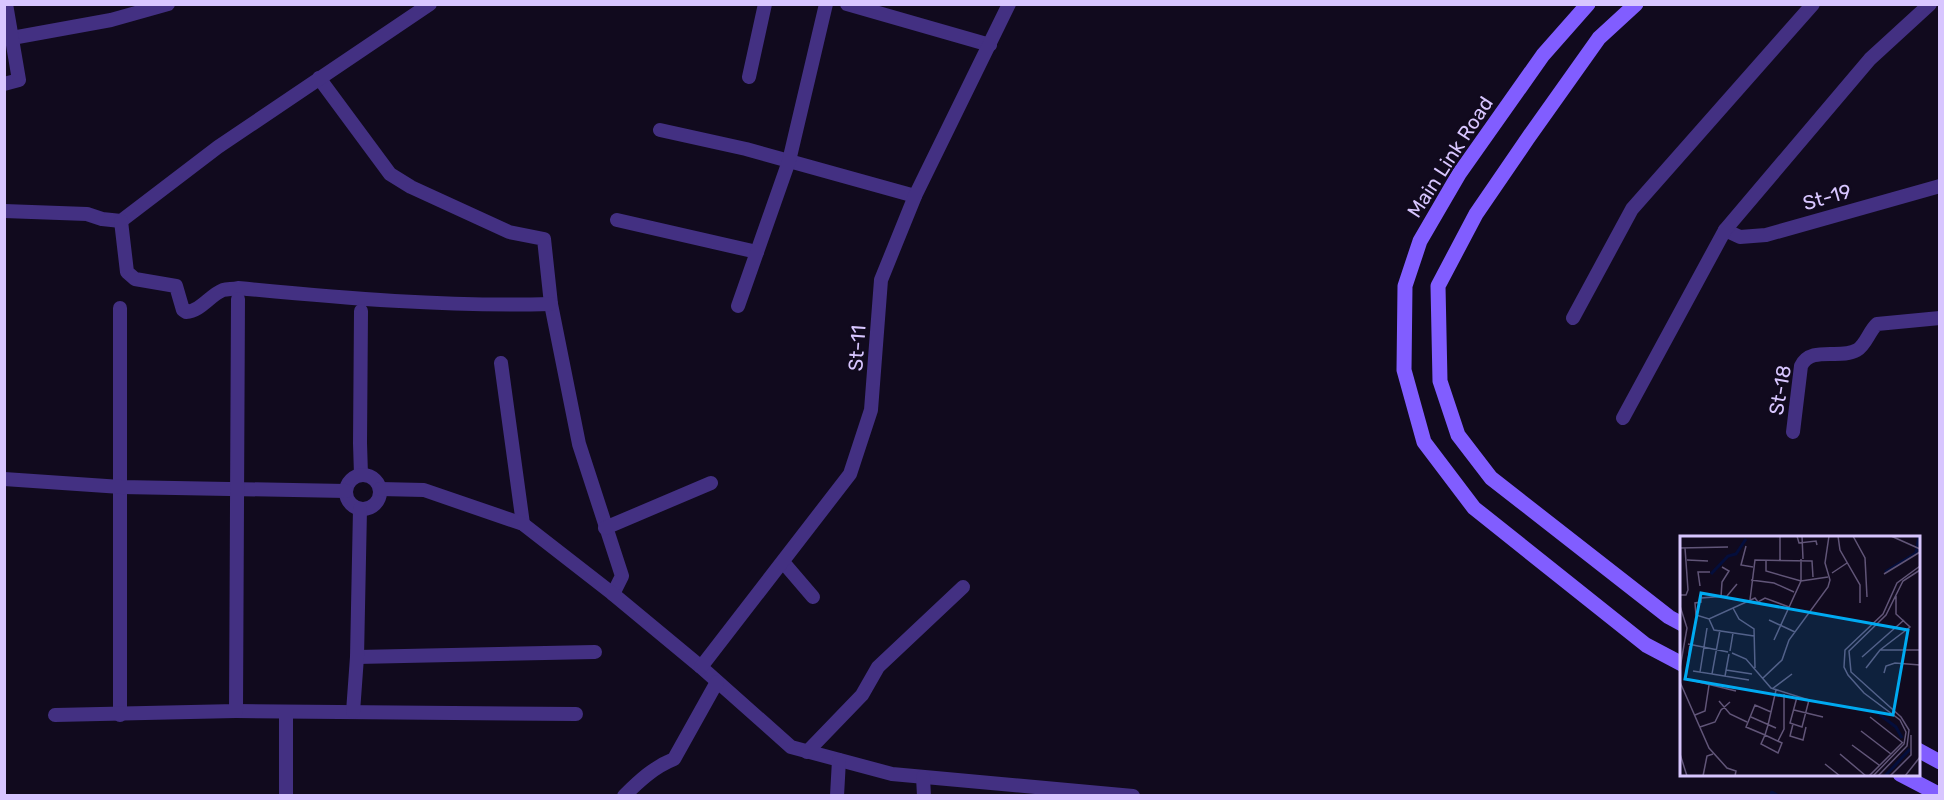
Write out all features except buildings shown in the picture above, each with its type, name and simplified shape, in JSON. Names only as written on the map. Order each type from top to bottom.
[{"type":"street","points":[[4,84],[19,80],[6,4]]},
{"type":"street","points":[[12,38],[111,20],[168,4]]},
{"type":"street","points":[[4,211],[87,214],[102,219],[121,221],[218,147],[430,4]]},
{"type":"street","points":[[749,77],[765,4]]},
{"type":"street","points":[[738,306],[789,161],[826,4]]},
{"type":"street","points":[[847,4],[990,45]]},
{"type":"street","name":"St-11","points":[[700,668],[850,474],[871,411],[881,280],[915,196],[1009,4]]},
{"type":"street","name":"Main Link Road","points":[[1588,4],[1543,55],[1459,174],[1420,241],[1405,286],[1404,370],[1424,442],[1474,508],[1646,645],[1680,663]]},
{"type":"street","points":[[1636,4],[1599,38],[1528,138],[1476,214],[1438,286],[1440,381],[1458,435],[1491,478],[1669,617],[1680,623]]},
{"type":"street","points":[[1573,318],[1632,209],[1813,4]]},
{"type":"street","points":[[1623,418],[1725,230],[1870,59],[1930,4]]},
{"type":"street","points":[[319,78],[390,174],[509,231],[544,239],[551,304],[579,444],[622,576],[613,594]]},
{"type":"street","points":[[660,130],[746,149],[915,196]]},
{"type":"street","name":"St-19","points":[[1725,230],[1740,237],[1759,236],[1940,186]]},
{"type":"street","points":[[617,220],[757,252]]},
{"type":"street","points":[[121,221],[127,272],[135,279],[176,286],[186,312],[190,312],[223,290],[238,288],[411,302],[551,304]]},
{"type":"street","points":[[236,711],[238,299]]},
{"type":"street","points":[[120,308],[120,715]]},
{"type":"street","points":[[361,310],[361,475]]},
{"type":"street","name":"St-18","points":[[1793,432],[1801,366],[1804,360],[1811,356],[1857,350],[1877,324],[1940,318]]},
{"type":"street","points":[[501,363],[523,524]]},
{"type":"street","points":[[361,475],[371,477],[381,494],[376,504],[366,509],[351,505],[346,491],[351,480],[361,475]]},
{"type":"street","points":[[4,479],[121,487],[346,491]]},
{"type":"street","points":[[606,528],[711,483]]},
{"type":"street","points":[[380,489],[424,490],[523,524],[613,594],[791,747],[892,774],[1046,792],[1133,795]]},
{"type":"street","points":[[353,712],[357,657],[360,509]]},
{"type":"street","points":[[783,562],[813,597]]},
{"type":"street","points":[[807,752],[862,695],[878,667],[963,587]]},
{"type":"street","points":[[357,657],[596,652]]},
{"type":"street","points":[[624,795],[642,777],[663,763],[674,759],[717,682]]},
{"type":"street","points":[[55,716],[236,711],[576,714]]},
{"type":"street","points":[[286,712],[286,795]]},
{"type":"street","points":[[1920,751],[1940,762]]},
{"type":"street","points":[[837,795],[839,760]]},
{"type":"street","points":[[1904,776],[1940,795]]},
{"type":"street","points":[[923,777],[924,795]]},
{"type":"waterway","points":[[1772,793],[1777,796]]}]
